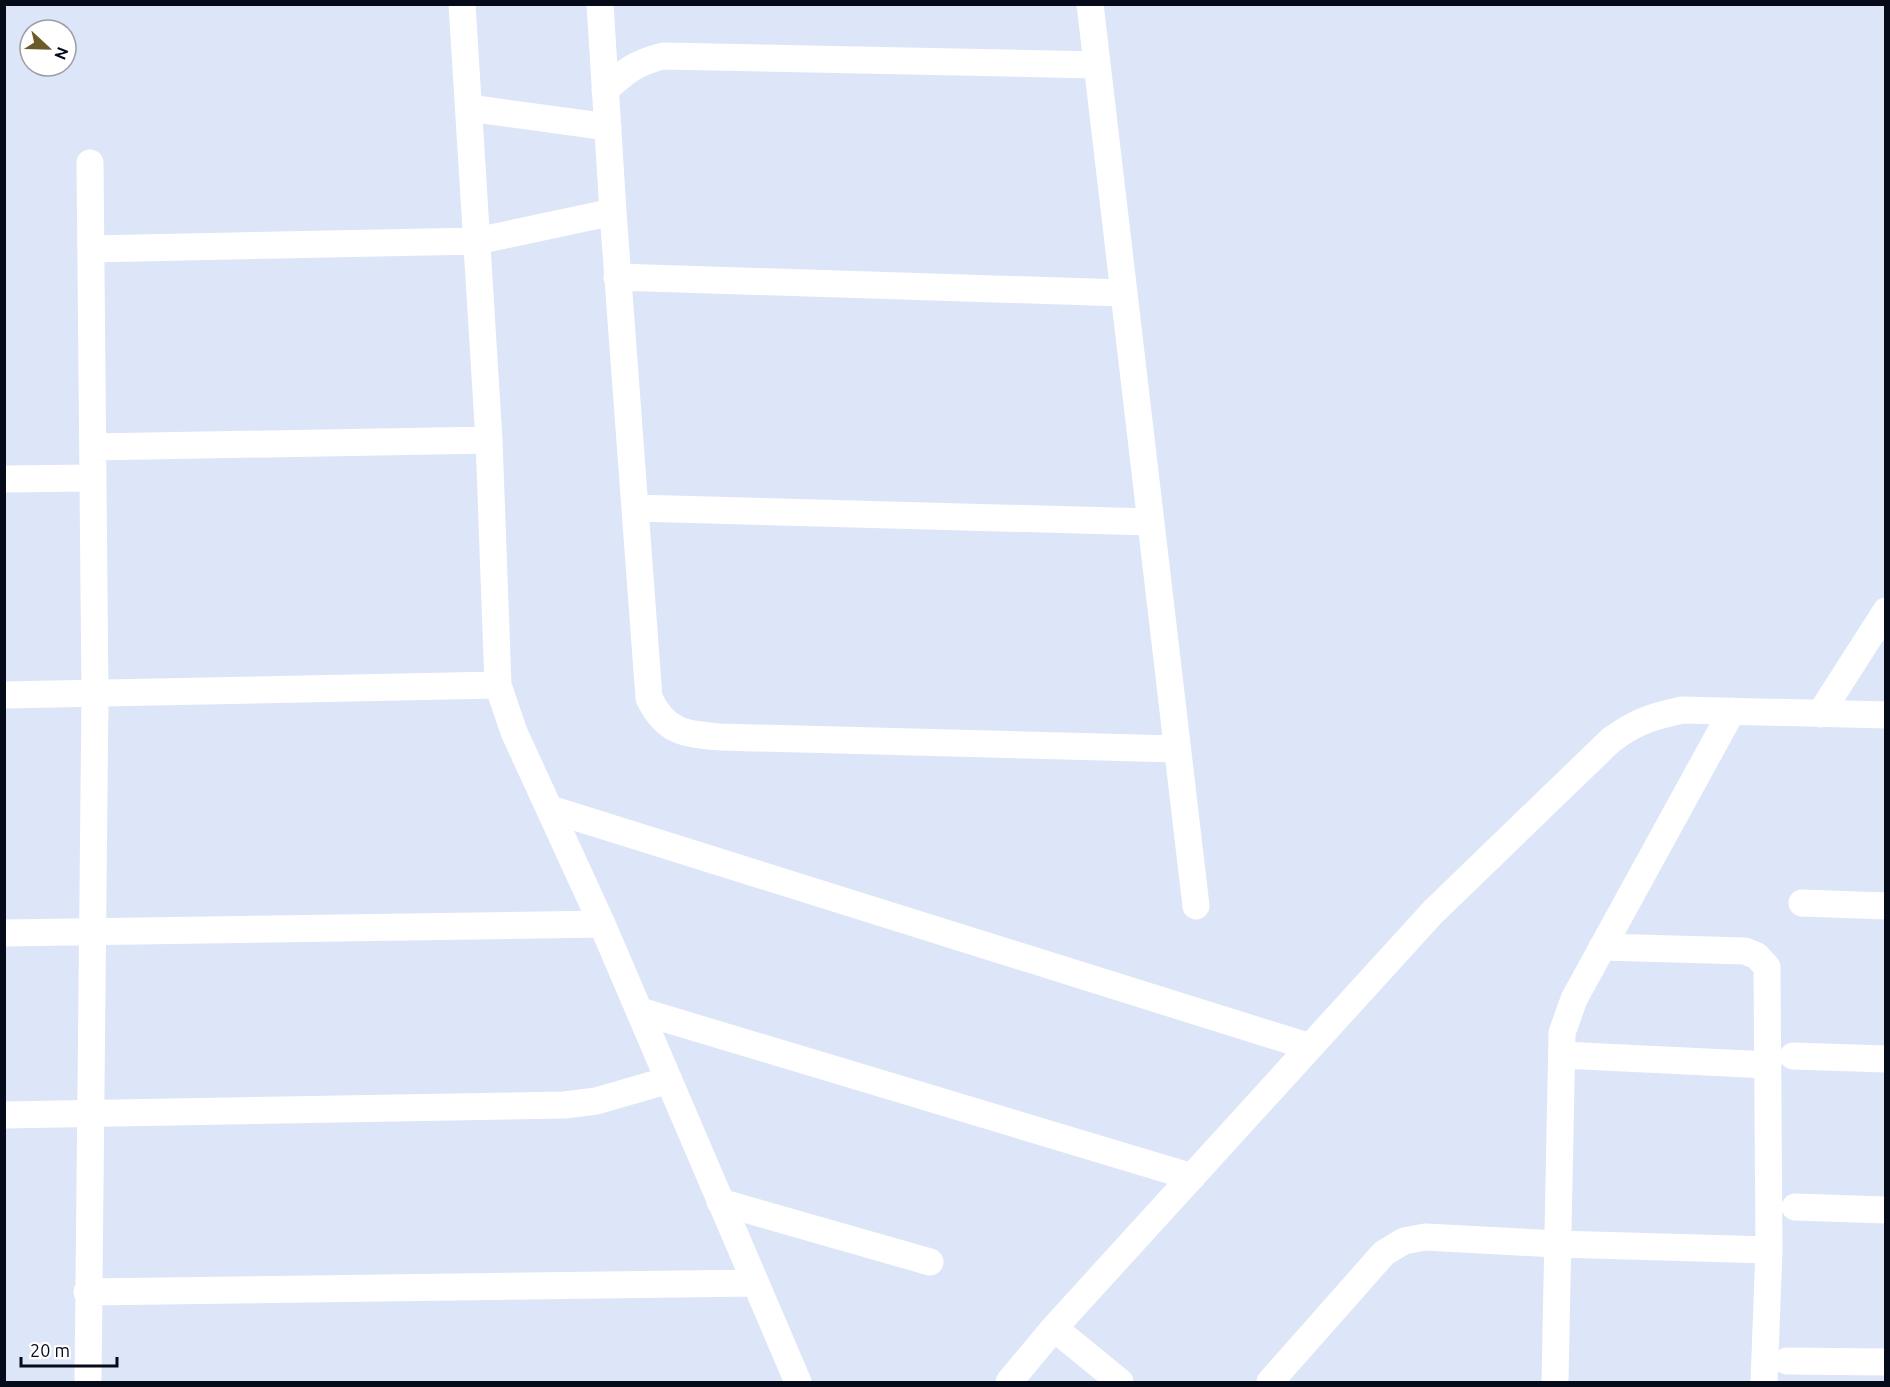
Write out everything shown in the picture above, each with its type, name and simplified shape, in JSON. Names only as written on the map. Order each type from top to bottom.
[{"type":"street","points":[[462,4],[489,440],[498,685],[514,732],[640,1011],[798,1383]]},
{"type":"street","points":[[600,4],[617,277],[649,698],[657,714],[668,725],[684,734],[721,737],[1177,749]]},
{"type":"street","points":[[1090,4],[1196,906]]},
{"type":"street","points":[[605,90],[642,61],[663,56],[1097,65]]},
{"type":"street","points":[[469,108],[608,127]]},
{"type":"street","points":[[88,1383],[87,1292],[95,695],[90,163]]},
{"type":"street","points":[[91,249],[477,241],[613,212]]},
{"type":"street","points":[[617,277],[1123,293]]},
{"type":"street","points":[[93,447],[489,440]]},
{"type":"street","points":[[4,479],[93,478]]},
{"type":"street","points":[[635,508],[1151,522]]},
{"type":"street","points":[[1820,714],[1886,611]]},
{"type":"street","points":[[4,695],[95,695],[498,685]]},
{"type":"street","points":[[1009,1383],[1054,1328],[1433,912],[1611,740],[1631,726],[1651,717],[1682,710],[1886,715]]},
{"type":"street","points":[[1555,1383],[1562,1034],[1574,999],[1732,711]]},
{"type":"street","points":[[550,809],[1310,1047]]},
{"type":"street","points":[[1802,903],[1886,906]]},
{"type":"street","points":[[4,933],[602,924]]},
{"type":"street","points":[[1602,947],[1745,951],[1757,956],[1767,967],[1769,1250],[1764,1383]]},
{"type":"street","points":[[640,1011],[1192,1177]]},
{"type":"street","points":[[1562,1054],[1768,1065]]},
{"type":"street","points":[[1793,1056],[1886,1059]]},
{"type":"street","points":[[4,1115],[565,1105],[596,1101],[669,1080]]},
{"type":"street","points":[[720,1202],[930,1263]]},
{"type":"street","points":[[1795,1207],[1886,1210]]},
{"type":"street","points":[[1270,1383],[1384,1253],[1404,1241],[1425,1237],[1557,1244],[1769,1250]]},
{"type":"street","points":[[87,1292],[755,1283]]},
{"type":"street","points":[[1054,1328],[1120,1383]]},
{"type":"street","points":[[1787,1361],[1886,1362]]}]
